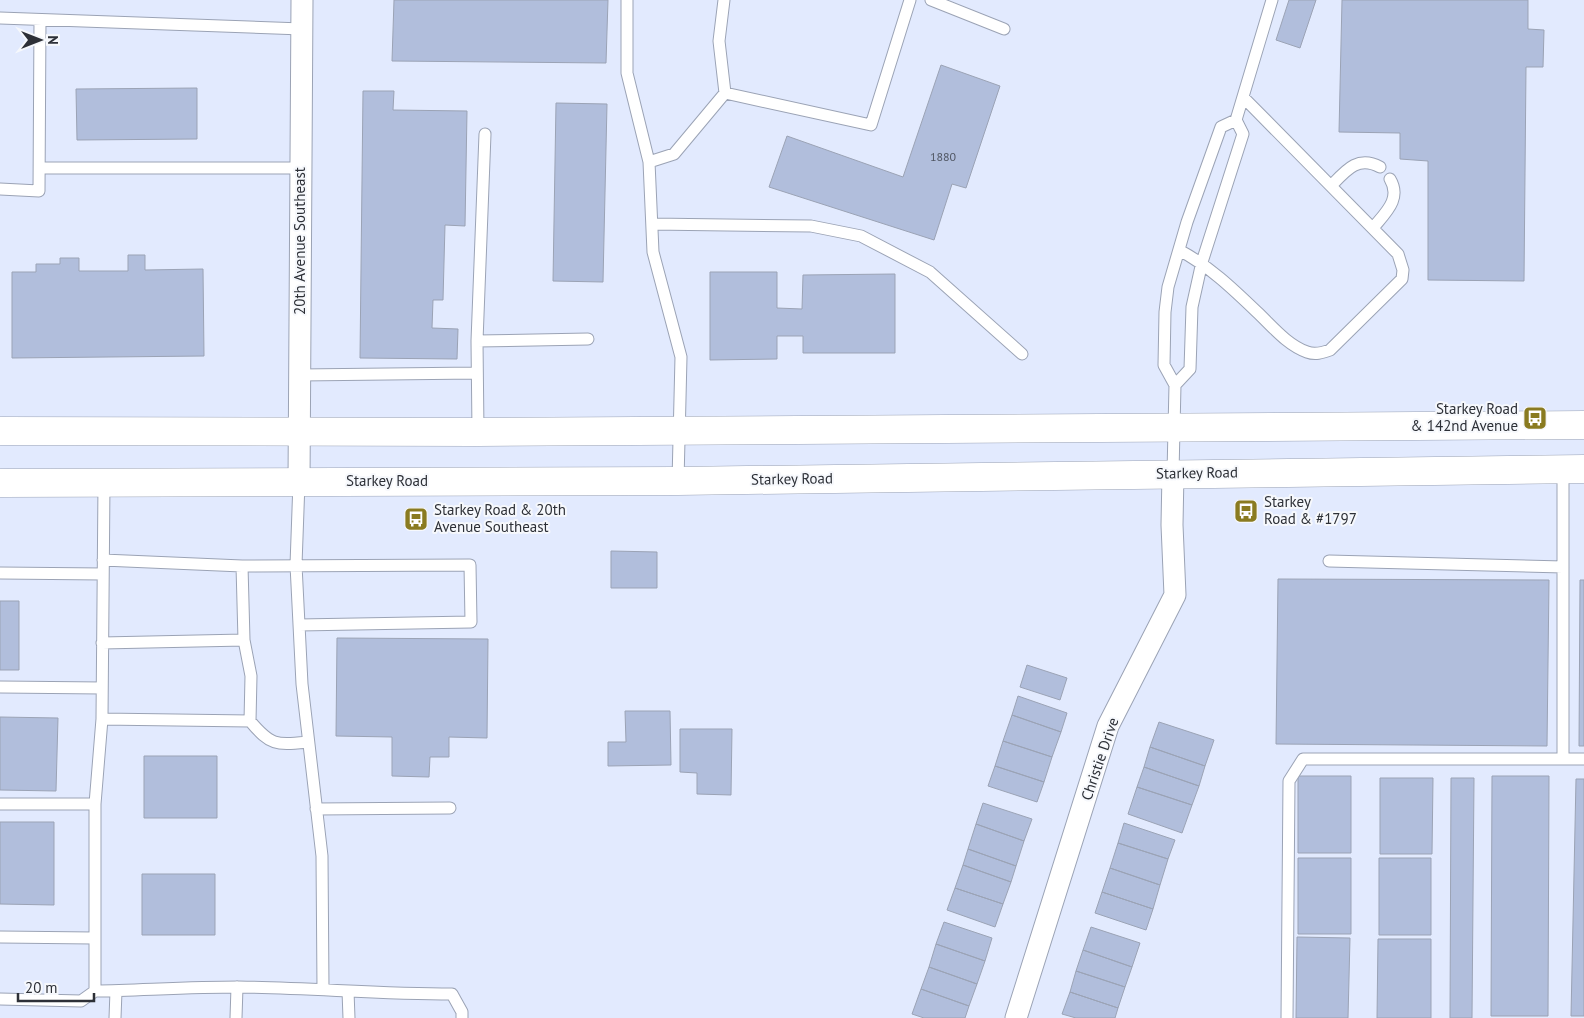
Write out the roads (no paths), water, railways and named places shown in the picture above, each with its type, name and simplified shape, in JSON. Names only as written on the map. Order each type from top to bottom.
[{"type":"main road","points":[[0,431],[478,432],[1584,425]]},
{"type":"main road","name":"Starkey Road","points":[[0,483],[678,480],[1574,469]]},
{"type":"street","name":"20th Avenue Southeast","points":[[299,482],[302,0]]},
{"type":"street","name":"Christie Drive","points":[[1016,1018],[1108,726],[1175,595],[1172,525],[1173,473]]},
{"type":"lane","points":[[627,0],[628,74],[649,162],[654,252],[681,357],[678,480]]},
{"type":"lane","points":[[649,162],[674,154],[725,93],[719,40],[724,0]]},
{"type":"lane","points":[[725,93],[871,124],[910,0]]},
{"type":"lane","points":[[931,0],[1004,29]]},
{"type":"lane","points":[[1175,385],[1190,368],[1192,307],[1202,262],[1243,134],[1236,120],[1272,0]]},
{"type":"lane","points":[[0,18],[302,29]]},
{"type":"lane","points":[[0,189],[38,191],[40,168],[40,20]]},
{"type":"lane","points":[[1179,250],[1202,262],[1227,283],[1286,340],[1308,353],[1319,354],[1330,350],[1402,279],[1403,270],[1398,254],[1243,97]]},
{"type":"lane","points":[[1173,473],[1176,427],[1175,385],[1164,365],[1165,312],[1168,287],[1221,127],[1236,120]]},
{"type":"lane","points":[[478,432],[476,374],[485,134]]},
{"type":"lane","points":[[1331,186],[1355,164],[1364,162],[1380,167]]},
{"type":"lane","points":[[40,168],[300,168]]},
{"type":"lane","points":[[1373,228],[1393,202],[1395,187],[1390,179]]},
{"type":"lane","points":[[652,224],[811,226],[861,236],[930,272],[1022,354]]},
{"type":"lane","points":[[477,341],[588,339]]},
{"type":"lane","points":[[300,375],[476,374]]},
{"type":"lane","points":[[1564,759],[1564,567],[1574,469]]},
{"type":"lane","points":[[299,482],[296,565],[302,684],[322,856],[323,989]]},
{"type":"lane","points":[[95,991],[95,804],[102,719],[104,483]]},
{"type":"lane","points":[[103,560],[242,566],[470,565],[471,622],[299,625]]},
{"type":"lane","points":[[1329,561],[1564,567]]},
{"type":"lane","points":[[242,566],[244,640],[251,676],[250,721],[265,738],[281,744],[308,742]]},
{"type":"lane","points":[[0,573],[103,574]]},
{"type":"lane","points":[[102,643],[244,640]]},
{"type":"lane","points":[[0,687],[102,688]]},
{"type":"lane","points":[[102,719],[250,721]]},
{"type":"lane","points":[[1287,1018],[1289,781],[1303,759],[1584,759]]},
{"type":"lane","points":[[0,804],[95,804]]},
{"type":"lane","points":[[316,809],[450,808]]},
{"type":"lane","points":[[0,937],[94,938]]},
{"type":"lane","points":[[236,1018],[237,987]]},
{"type":"lane","points":[[0,999],[81,1001],[95,991],[237,987],[323,989],[382,994],[452,994],[462,1012],[462,1018]]},
{"type":"lane","points":[[116,990],[116,1018]]},
{"type":"lane","points":[[348,991],[349,1018]]},
{"type":"place","name":"Starkey Road & 142nd Avenue","points":[[1535,418]]},
{"type":"place","name":"Starkey Road & #1797","points":[[1246,511]]},
{"type":"place","name":"Starkey Road & 20th Avenue Southeast","points":[[416,519]]}]
